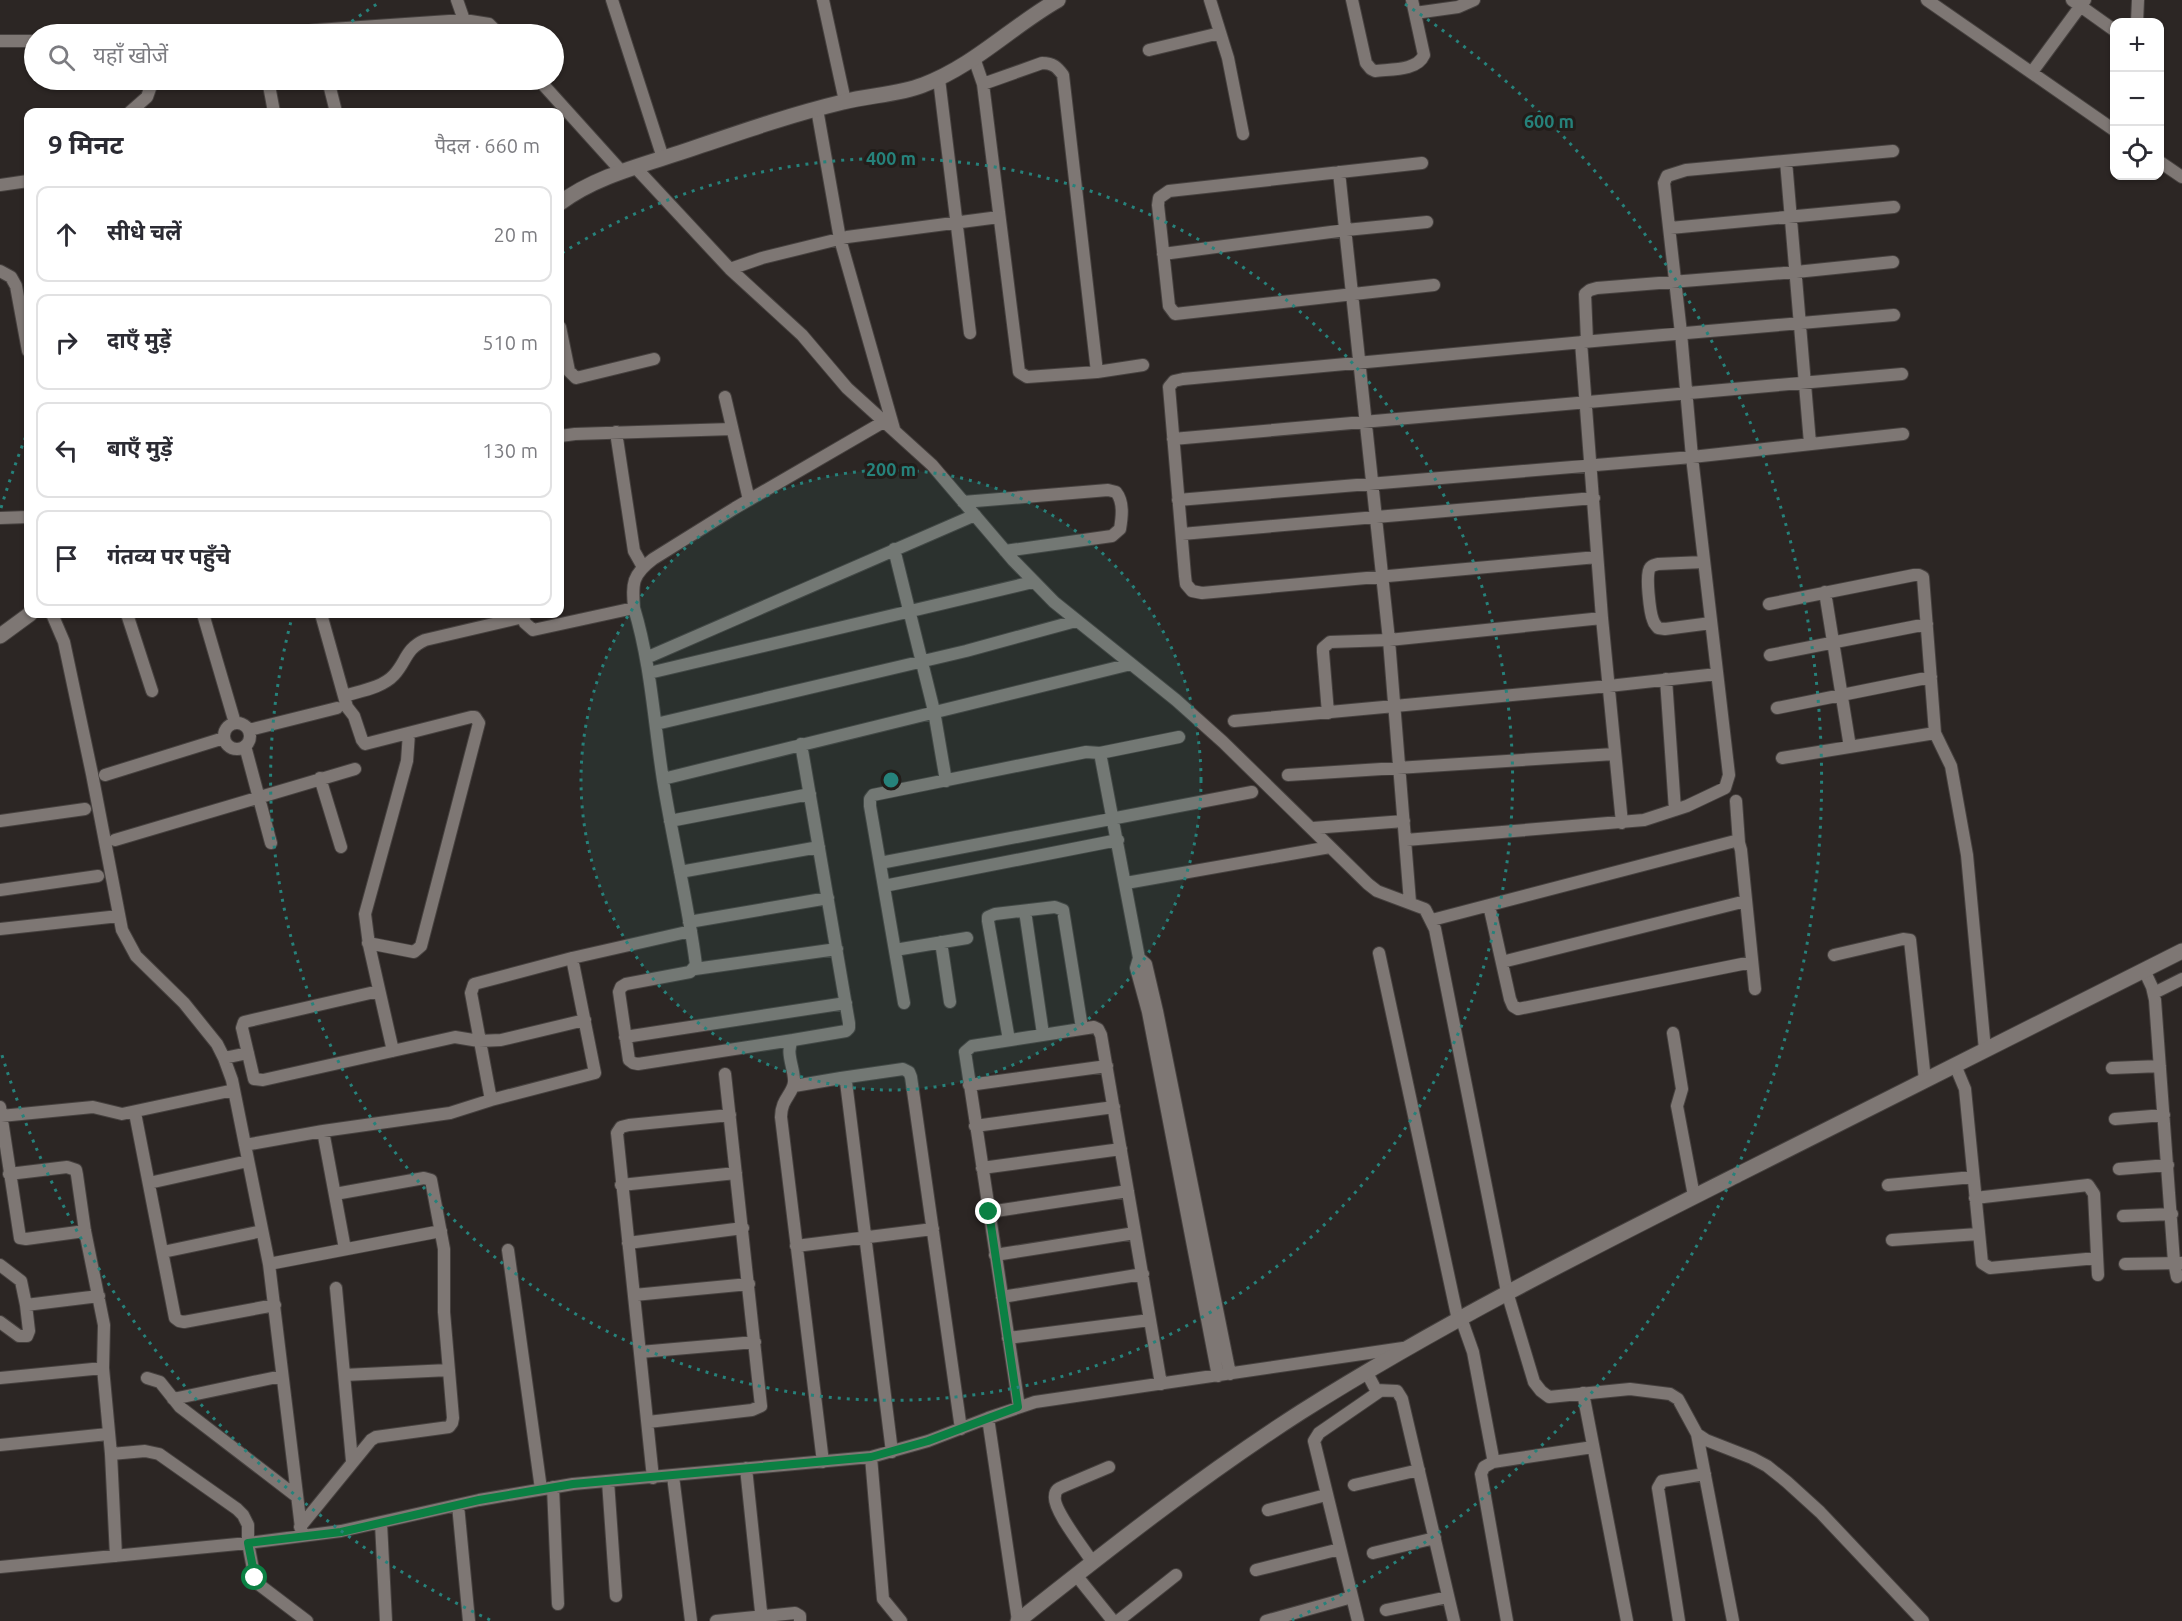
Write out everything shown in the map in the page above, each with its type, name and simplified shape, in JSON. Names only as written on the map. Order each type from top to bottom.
[{"type":"street","points":[[457,0],[464,20]]},
{"type":"street","points":[[612,0],[663,158]]},
{"type":"street","points":[[823,0],[845,101]]},
{"type":"street","points":[[564,201],[585,188],[628,169],[817,109],[921,86],[939,79],[974,58],[1043,4],[1058,0]]},
{"type":"street","points":[[1210,0],[1228,58],[1243,134]]},
{"type":"street","points":[[1352,0],[1365,63],[1375,71],[1413,66],[1422,59],[1424,55],[1412,0]]},
{"type":"street","points":[[1415,13],[1458,7],[1474,0]]},
{"type":"street","points":[[1927,0],[2110,127]]},
{"type":"street","points":[[2136,18],[2138,0]]},
{"type":"street","points":[[2032,72],[2079,2],[2110,26]]},
{"type":"street","points":[[415,24],[464,20],[489,24]]},
{"type":"street","points":[[1149,50],[1220,33]]},
{"type":"street","points":[[0,41],[24,41]]},
{"type":"street","points":[[974,58],[983,84],[1019,372],[1027,377],[1097,372],[1143,365]]},
{"type":"street","points":[[983,84],[1042,63],[1058,67],[1063,75],[1097,372]]},
{"type":"street","points":[[939,79],[970,333]]},
{"type":"street","points":[[135,108],[147,97],[149,90]]},
{"type":"street","points":[[270,90],[273,108]]},
{"type":"street","points":[[330,90],[335,108]]},
{"type":"street","points":[[549,90],[730,269],[796,330],[848,388],[932,465],[1033,582],[1076,621],[1176,700],[1239,756],[1377,891],[1425,909],[1432,920],[1510,1302],[1534,1382],[1541,1391],[1549,1396],[1630,1389],[1670,1394],[1678,1399],[1697,1434],[1733,1621]]},
{"type":"street","points":[[817,109],[840,238],[894,430]]},
{"type":"street","points":[[1406,840],[1644,820],[1675,810],[1725,788],[1728,783],[1692,457],[1666,176],[1686,170],[1893,151]]},
{"type":"street","points":[[1786,161],[1810,443]]},
{"type":"street","points":[[1422,163],[1169,191],[1159,198],[1158,206],[1169,306],[1175,314],[1434,285]]},
{"type":"street","points":[[2164,165],[2182,177]]},
{"type":"street","points":[[1339,172],[1396,707],[1410,902]]},
{"type":"street","points":[[0,185],[24,182]]},
{"type":"street","points":[[1670,228],[1894,207]]},
{"type":"street","points":[[730,269],[762,258],[840,238],[999,217]]},
{"type":"street","points":[[1163,254],[1427,222]]},
{"type":"street","points":[[1622,823],[1602,618],[1586,403],[1584,302],[1586,294],[1597,288],[1893,262]]},
{"type":"street","points":[[0,271],[11,277],[16,286],[24,329]]},
{"type":"street","points":[[1597,557],[1202,593],[1192,591],[1186,584],[1169,387],[1174,381],[1894,315]]},
{"type":"street","points":[[564,347],[569,371],[576,378],[654,359]]},
{"type":"street","points":[[1173,440],[1902,374]]},
{"type":"street","points":[[725,397],[749,500]]},
{"type":"street","points":[[695,969],[690,927],[663,779],[649,673],[634,608],[632,585],[643,567],[749,500],[885,421]]},
{"type":"street","points":[[564,435],[732,429]]},
{"type":"street","points":[[616,432],[634,551],[643,567]]},
{"type":"street","points":[[1178,500],[1692,457],[1903,434]]},
{"type":"street","points":[[963,502],[1108,490],[1116,492],[1119,496],[1122,518],[1120,530],[1112,537],[1005,551]]},
{"type":"street","points":[[1182,534],[1593,498]]},
{"type":"street","points":[[646,658],[975,515]]},
{"type":"street","points":[[0,518],[24,517]]},
{"type":"street","points":[[894,549],[934,711],[946,781]]},
{"type":"street","points":[[1704,562],[1651,566],[1648,570],[1648,587],[1653,623],[1658,628],[1711,623]]},
{"type":"street","points":[[1768,604],[1918,574],[1923,577],[1935,733],[1951,766],[1967,855],[1985,1050]]},
{"type":"street","points":[[649,673],[1033,582]]},
{"type":"street","points":[[1826,592],[1850,747]]},
{"type":"street","points":[[524,618],[528,627],[533,630],[634,608]]},
{"type":"street","points":[[0,636],[25,618]]},
{"type":"street","points":[[54,618],[64,642],[119,916],[128,943],[136,956],[184,1003],[217,1044],[229,1071],[269,1264],[301,1532]]},
{"type":"street","points":[[128,618],[152,691]]},
{"type":"street","points":[[204,618],[235,723]]},
{"type":"street","points":[[322,618],[347,707],[354,716],[365,744],[471,717],[475,717],[479,723],[421,946],[414,952],[368,943]]},
{"type":"street","points":[[344,696],[389,679],[413,646],[425,640],[511,618]]},
{"type":"street","points":[[1328,713],[1323,648],[1330,642],[1389,640],[1602,618]]},
{"type":"street","points":[[656,724],[921,662],[1076,621]]},
{"type":"street","points":[[1770,655],[1927,624]]},
{"type":"street","points":[[663,779],[1131,663]]},
{"type":"street","points":[[1234,721],[1717,674]]},
{"type":"street","points":[[1777,708],[1931,677]]},
{"type":"street","points":[[1666,679],[1675,810]]},
{"type":"street","points":[[249,730],[337,708]]},
{"type":"street","points":[[235,723],[243,724],[249,730],[249,739],[244,746],[232,747],[224,738],[228,727],[235,723]]},
{"type":"street","points":[[393,1051],[368,943],[365,914],[407,761],[409,733]]},
{"type":"street","points":[[1782,758],[1935,733]]},
{"type":"street","points":[[904,1003],[870,806],[873,795],[1086,752],[1100,753],[1179,737]]},
{"type":"street","points":[[105,775],[224,738]]},
{"type":"street","points":[[801,744],[837,949],[846,1003],[849,1023],[846,1031],[638,1064],[630,1060],[618,992],[626,984],[690,972],[695,969],[837,949]]},
{"type":"street","points":[[244,746],[271,843]]},
{"type":"street","points":[[1100,753],[1139,958],[1146,964],[1177,1140],[1224,1375]]},
{"type":"street","points":[[1288,775],[1614,753]]},
{"type":"street","points":[[115,840],[354,769]]},
{"type":"street","points":[[320,778],[341,847]]},
{"type":"street","points":[[880,863],[1252,792]]},
{"type":"street","points":[[670,821],[810,794]]},
{"type":"street","points":[[1736,801],[1755,989]]},
{"type":"street","points":[[0,821],[85,809]]},
{"type":"street","points":[[1313,828],[1404,821]]},
{"type":"street","points":[[884,886],[1118,840]]},
{"type":"street","points":[[1432,920],[1730,841],[1739,843]]},
{"type":"street","points":[[680,872],[819,847]]},
{"type":"street","points":[[1126,884],[1330,847]]},
{"type":"street","points":[[0,890],[98,876]]},
{"type":"street","points":[[491,1100],[471,993],[474,984],[690,927],[828,898]]},
{"type":"street","points":[[1502,962],[1746,901]]},
{"type":"street","points":[[1489,905],[1510,999],[1513,1006],[1518,1009],[1752,962]]},
{"type":"street","points":[[1009,1040],[988,917],[991,915],[1055,907],[1064,910],[1082,1028]]},
{"type":"street","points":[[1025,911],[1043,1034]]},
{"type":"street","points":[[0,929],[119,916]]},
{"type":"street","points":[[895,950],[967,938]]},
{"type":"street","points":[[1834,955],[1903,939],[1910,940],[1925,1080]]},
{"type":"street","points":[[941,942],[950,1002]]},
{"type":"street","points":[[2150,982],[2182,951]]},
{"type":"street","points":[[1379,953],[1493,1462]]},
{"type":"street","points":[[245,1145],[323,1131],[450,1113],[595,1073],[572,958]]},
{"type":"street","points":[[0,1567],[248,1543],[301,1532],[341,1532],[458,1505],[547,1488],[871,1457],[961,1429],[1018,1407],[1052,1399],[1411,1347],[1510,1302],[1694,1196],[1925,1080],[1959,1073],[1985,1050],[2150,982],[2182,979]]},
{"type":"street","points":[[2150,982],[2160,1066],[2178,1263],[2177,1277]]},
{"type":"street","points":[[379,991],[247,1019],[242,1024],[254,1079],[258,1081],[455,1037],[479,1041],[501,1040],[585,1020]]},
{"type":"street","points":[[625,1037],[846,1003]]},
{"type":"street","points":[[1018,1407],[965,1057],[967,1048],[1043,1034],[1094,1027],[1101,1035],[1161,1384]]},
{"type":"street","points":[[1673,1033],[1682,1089],[1677,1106],[1694,1196]]},
{"type":"street","points":[[793,1040],[790,1050],[794,1086],[781,1107],[781,1117],[823,1462]]},
{"type":"street","points":[[224,1058],[248,1053]]},
{"type":"street","points":[[969,1086],[1107,1066]]},
{"type":"street","points":[[2112,1068],[2160,1066]]},
{"type":"street","points":[[229,1071],[251,1067]]},
{"type":"street","points":[[794,1086],[903,1069],[909,1072],[961,1429]]},
{"type":"street","points":[[1959,1073],[1973,1177],[1980,1259],[1985,1266],[1990,1268],[2097,1257]]},
{"type":"street","points":[[648,1422],[752,1410],[761,1406],[725,1074]]},
{"type":"street","points":[[842,1078],[848,1089],[892,1452]]},
{"type":"street","points":[[85,1231],[20,1238],[1,1112],[93,1107],[115,1114],[135,1113],[234,1090]]},
{"type":"street","points":[[975,1126],[1114,1107]]},
{"type":"street","points":[[135,1113],[173,1312],[179,1321],[192,1321],[275,1305]]},
{"type":"street","points":[[654,1478],[616,1141],[617,1133],[621,1127],[729,1115]]},
{"type":"street","points":[[2115,1119],[2164,1115]]},
{"type":"street","points":[[323,1131],[345,1249]]},
{"type":"street","points":[[982,1168],[1121,1149]]},
{"type":"street","points":[[150,1183],[248,1161]]},
{"type":"street","points":[[2119,1169],[2168,1165]]},
{"type":"street","points":[[9,1174],[72,1168],[77,1175],[85,1231],[104,1324],[103,1368],[111,1454],[116,1556]]},
{"type":"street","points":[[621,1185],[736,1173]]},
{"type":"street","points":[[1888,1185],[1973,1177]]},
{"type":"street","points":[[301,1532],[366,1443],[376,1437],[449,1427],[453,1418],[444,1312],[445,1265],[433,1183],[428,1178],[335,1194]]},
{"type":"street","points":[[1975,1198],[2088,1185],[2094,1194],[2098,1275]]},
{"type":"street","points":[[989,1212],[1128,1191]]},
{"type":"street","points":[[2123,1216],[2172,1214]]},
{"type":"street","points":[[628,1243],[742,1228]]},
{"type":"street","points":[[796,1246],[933,1229]]},
{"type":"street","points":[[163,1252],[262,1231]]},
{"type":"street","points":[[269,1264],[441,1232]]},
{"type":"street","points":[[995,1255],[1135,1233]]},
{"type":"street","points":[[1892,1240],[1978,1234]]},
{"type":"street","points":[[508,1250],[547,1488],[558,1604]]},
{"type":"street","points":[[2125,1264],[2178,1263]]},
{"type":"street","points":[[0,1264],[21,1281],[29,1331],[27,1336],[19,1336],[0,1322]]},
{"type":"street","points":[[1002,1297],[1143,1274]]},
{"type":"street","points":[[633,1295],[748,1284]]},
{"type":"street","points":[[336,1288],[352,1461]]},
{"type":"street","points":[[26,1305],[99,1296]]},
{"type":"street","points":[[1008,1338],[1150,1320]]},
{"type":"street","points":[[640,1352],[755,1342]]},
{"type":"street","points":[[1358,1621],[1315,1448],[1316,1437],[1370,1382],[1411,1347]]},
{"type":"street","points":[[1349,1356],[1370,1382],[1401,1394],[1454,1621]]},
{"type":"street","points":[[0,1378],[103,1368]]},
{"type":"street","points":[[344,1375],[449,1370]]},
{"type":"street","points":[[173,1399],[282,1376]]},
{"type":"street","points":[[147,1378],[160,1382],[180,1407],[296,1496]]},
{"type":"street","points":[[988,1418],[1018,1621],[1081,1581],[1093,1563],[1241,1452],[1370,1382]]},
{"type":"street","points":[[1583,1393],[1627,1621]]},
{"type":"street","points":[[0,1444],[108,1434]]},
{"type":"street","points":[[1697,1434],[1706,1440],[1752,1458],[1767,1466],[1787,1482],[1820,1512],[1923,1621]]},
{"type":"street","points":[[1507,1621],[1480,1474],[1484,1467],[1493,1462],[1593,1447]]},
{"type":"street","points":[[111,1454],[146,1451],[164,1457],[243,1515],[248,1526],[252,1569],[257,1583],[307,1621]]},
{"type":"street","points":[[871,1457],[883,1599],[901,1621]]},
{"type":"street","points":[[1093,1563],[1058,1509],[1054,1496],[1057,1489],[1109,1467]]},
{"type":"street","points":[[746,1468],[762,1618]]},
{"type":"street","points":[[1354,1485],[1419,1470]]},
{"type":"street","points":[[1679,1621],[1658,1488],[1662,1481],[1705,1474]]},
{"type":"street","points":[[673,1476],[691,1621]]},
{"type":"street","points":[[608,1481],[616,1596]]},
{"type":"street","points":[[1268,1510],[1326,1495]]},
{"type":"street","points":[[458,1505],[469,1621]]},
{"type":"street","points":[[381,1522],[386,1621]]},
{"type":"street","points":[[1373,1553],[1435,1538]]},
{"type":"street","points":[[1256,1570],[1340,1549]]},
{"type":"street","points":[[1118,1621],[1176,1575]]},
{"type":"street","points":[[1081,1581],[1113,1621]]},
{"type":"street","points":[[1266,1621],[1352,1597]]},
{"type":"street","points":[[1386,1610],[1448,1597]]},
{"type":"street","points":[[716,1621],[795,1613],[800,1616],[800,1621]]},
{"type":"route","points":[[255,1578],[248,1543],[341,1532],[479,1500],[573,1484],[871,1457],[928,1441],[1018,1407],[989,1212]]}]
